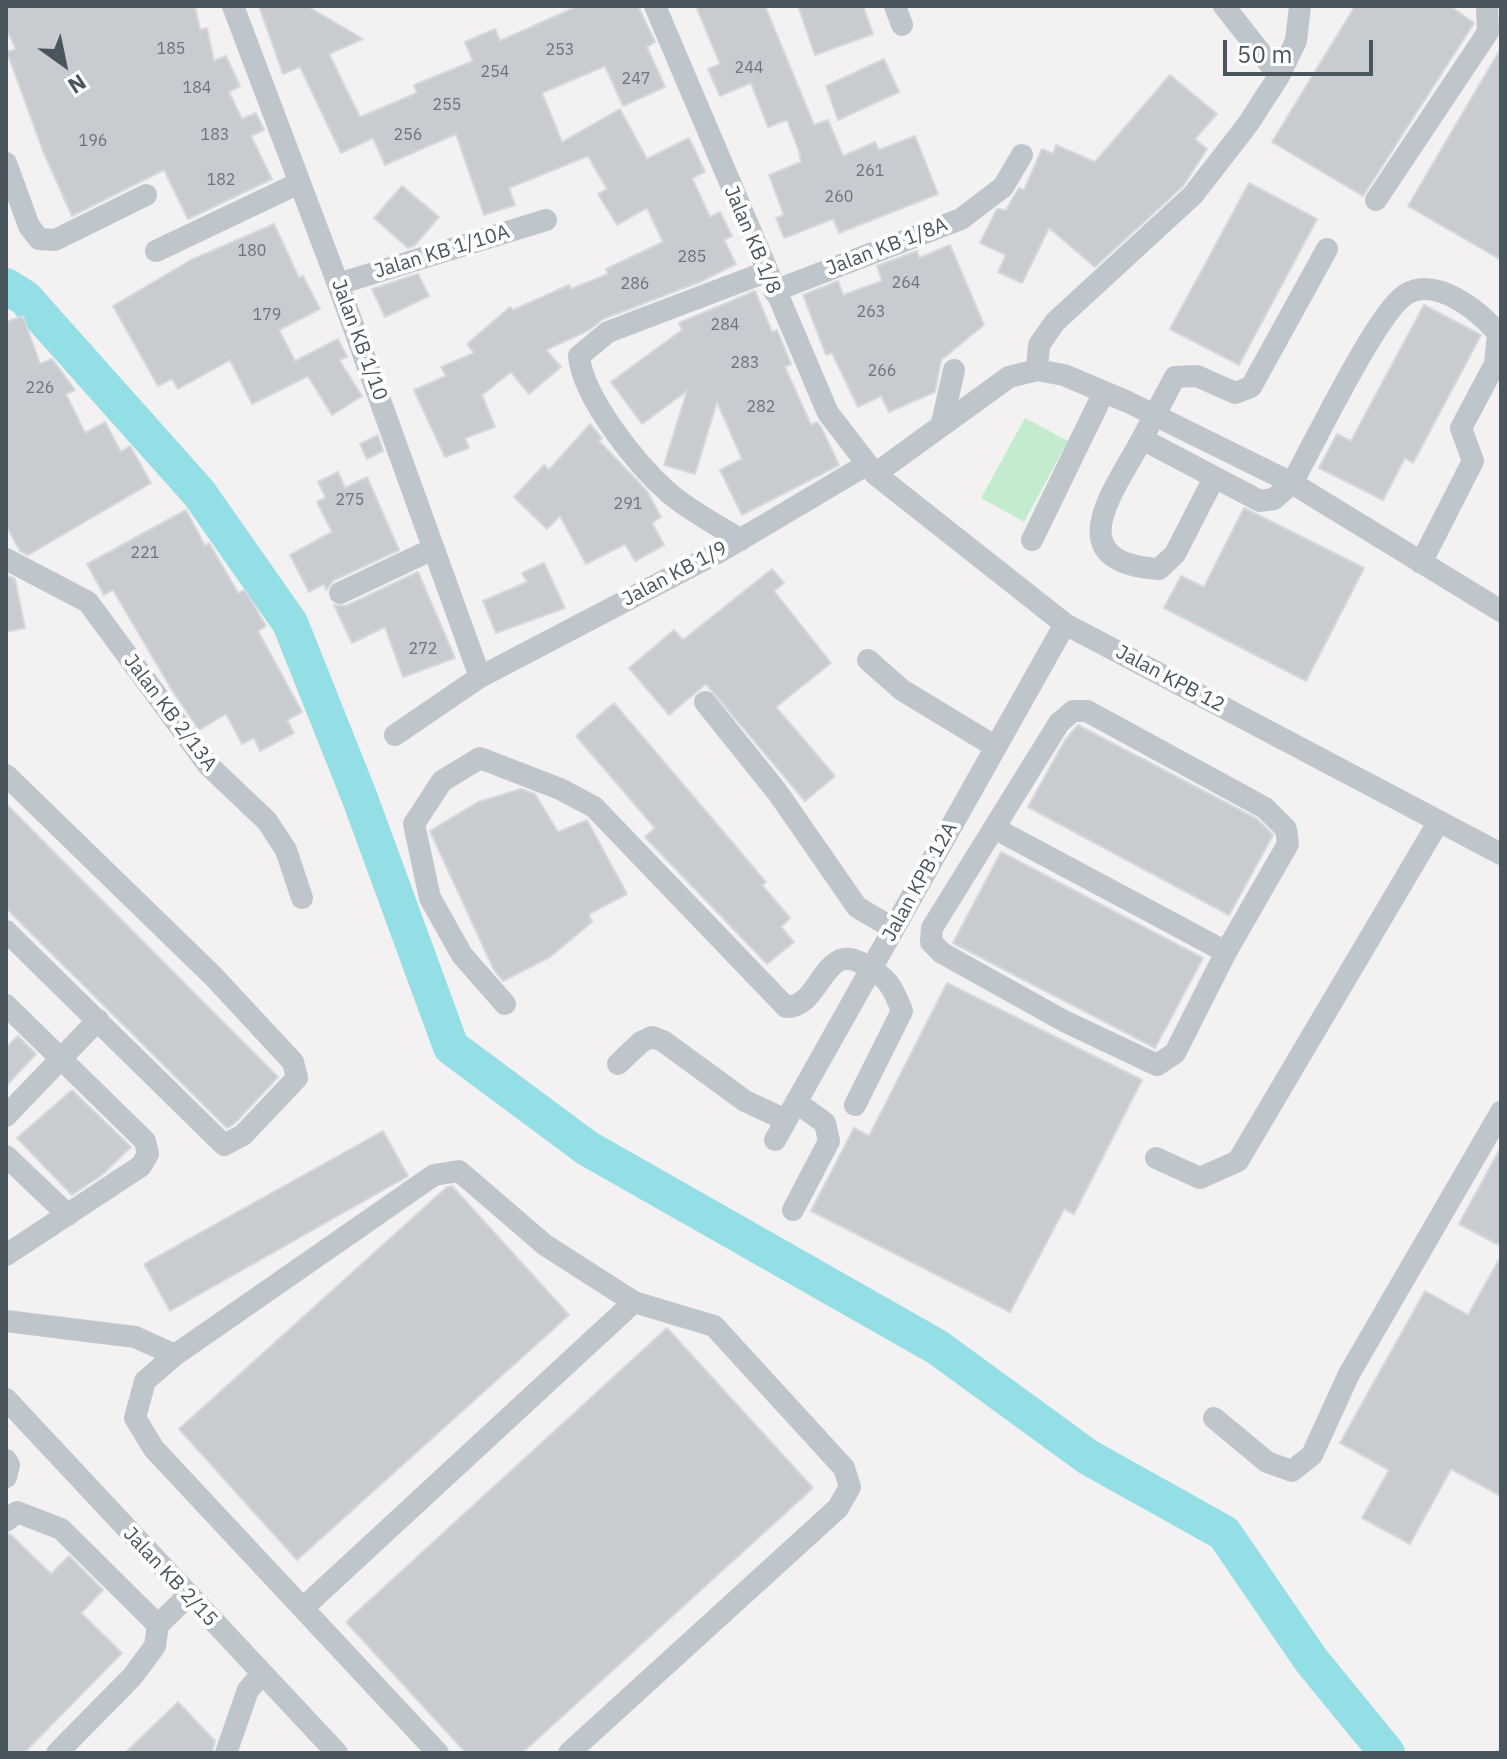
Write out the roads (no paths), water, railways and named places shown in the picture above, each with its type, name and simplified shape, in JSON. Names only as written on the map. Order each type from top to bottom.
[{"type":"street","name":"Jalan KB 1/10","points":[[233,6],[338,284],[480,677]]},
{"type":"street","name":"Jalan KB 1/8","points":[[655,6],[828,413],[870,470]]},
{"type":"street","points":[[1224,6],[1279,76]]},
{"type":"street","points":[[1300,6],[1296,41],[1279,76],[1248,124],[1193,195],[1055,322],[1039,345],[1037,370],[1064,375],[1292,483],[1501,611]]},
{"type":"street","points":[[1376,200],[1488,32],[1487,6]]},
{"type":"street","name":"Jalan KB 1/8A","points":[[741,540],[671,495],[646,471],[590,390],[580,370],[579,356],[608,332],[961,219],[1003,187],[1022,155]]},
{"type":"street","points":[[6,163],[16,218],[39,239],[55,240],[146,195]]},
{"type":"street","points":[[156,251],[299,183]]},
{"type":"street","name":"Jalan KB 1/10A","points":[[338,284],[546,220]]},
{"type":"street","points":[[1214,478],[1175,554],[1159,569],[1137,567],[1107,551],[1098,536],[1099,519],[1175,377],[1197,376],[1235,393],[1251,387],[1327,249]]},
{"type":"street","points":[[1142,439],[1260,501],[1274,499],[1292,483],[1382,320],[1405,294],[1430,288],[1481,311],[1498,334],[1495,364],[1461,428],[1473,461],[1421,563]]},
{"type":"street","points":[[942,423],[954,370]]},
{"type":"street","name":"Jalan KB 1/9","points":[[395,735],[480,677],[870,470],[1009,377],[1037,370]]},
{"type":"street","points":[[1032,540],[1103,394]]},
{"type":"street","name":"Jalan KPB 12","points":[[870,470],[1065,624],[1501,854]]},
{"type":"street","points":[[340,593],[433,549]]},
{"type":"street","name":"Jalan KB 2/13A","points":[[6,559],[88,602],[215,774],[267,821],[286,850],[302,898]]},
{"type":"street","name":"Jalan KPB 12A","points":[[775,1140],[1065,624]]},
{"type":"street","points":[[868,660],[902,690],[996,747]]},
{"type":"street","points":[[705,702],[778,793],[857,907],[894,929]]},
{"type":"street","points":[[1073,711],[1087,711],[1265,808],[1286,829],[1288,844],[1226,952],[1175,1053],[1157,1065],[1064,1021],[942,953],[931,942],[932,928],[994,828],[1059,723],[1073,711]]},
{"type":"street","points":[[505,1004],[462,955],[430,898],[414,824],[442,781],[480,758],[560,789],[594,807],[786,1007],[797,1007],[807,1000],[830,965],[841,959],[853,958],[890,982],[902,1011],[855,1105]]},
{"type":"street","points":[[983,770],[1016,790]]},
{"type":"street","points":[[6,775],[213,976],[293,1062],[297,1078],[243,1135],[224,1145],[6,931]]},
{"type":"street","points":[[1156,1158],[1200,1178],[1238,1161],[1439,821]]},
{"type":"street","points":[[994,828],[1226,952]]},
{"type":"street","points":[[6,1005],[145,1141],[148,1154],[141,1166],[6,1255]]},
{"type":"street","points":[[6,1116],[98,1020]]},
{"type":"street","points":[[618,1064],[641,1042],[652,1037],[663,1041],[745,1101],[791,1111],[825,1123],[829,1141],[793,1210]]},
{"type":"street","points":[[1214,1418],[1267,1462],[1292,1471],[1312,1455],[1349,1374],[1501,1112]]},
{"type":"street","points":[[6,1156],[68,1215]]},
{"type":"street","points":[[438,1753],[154,1449],[135,1418],[145,1381],[175,1355],[434,1175],[459,1171],[545,1245],[634,1302],[714,1326],[844,1468],[850,1487],[838,1508],[569,1753]]},
{"type":"street","points":[[303,1608],[634,1302]]},
{"type":"street","points":[[6,1321],[135,1337],[175,1355]]},
{"type":"street","name":"Jalan KB 2/15","points":[[6,1399],[337,1753]]},
{"type":"street","points":[[6,1460],[9,1465],[6,1477]]},
{"type":"street","points":[[6,1521],[17,1512],[61,1529],[158,1625]]},
{"type":"street","points":[[57,1753],[132,1677],[155,1646],[158,1625],[188,1596]]},
{"type":"street","points":[[226,1753],[248,1690],[261,1675]]},
{"type":"waterway","points":[[6,286],[25,298],[199,493],[290,623],[359,796],[451,1047],[587,1148],[937,1347],[1088,1457],[1224,1533],[1311,1660],[1387,1753]]}]
